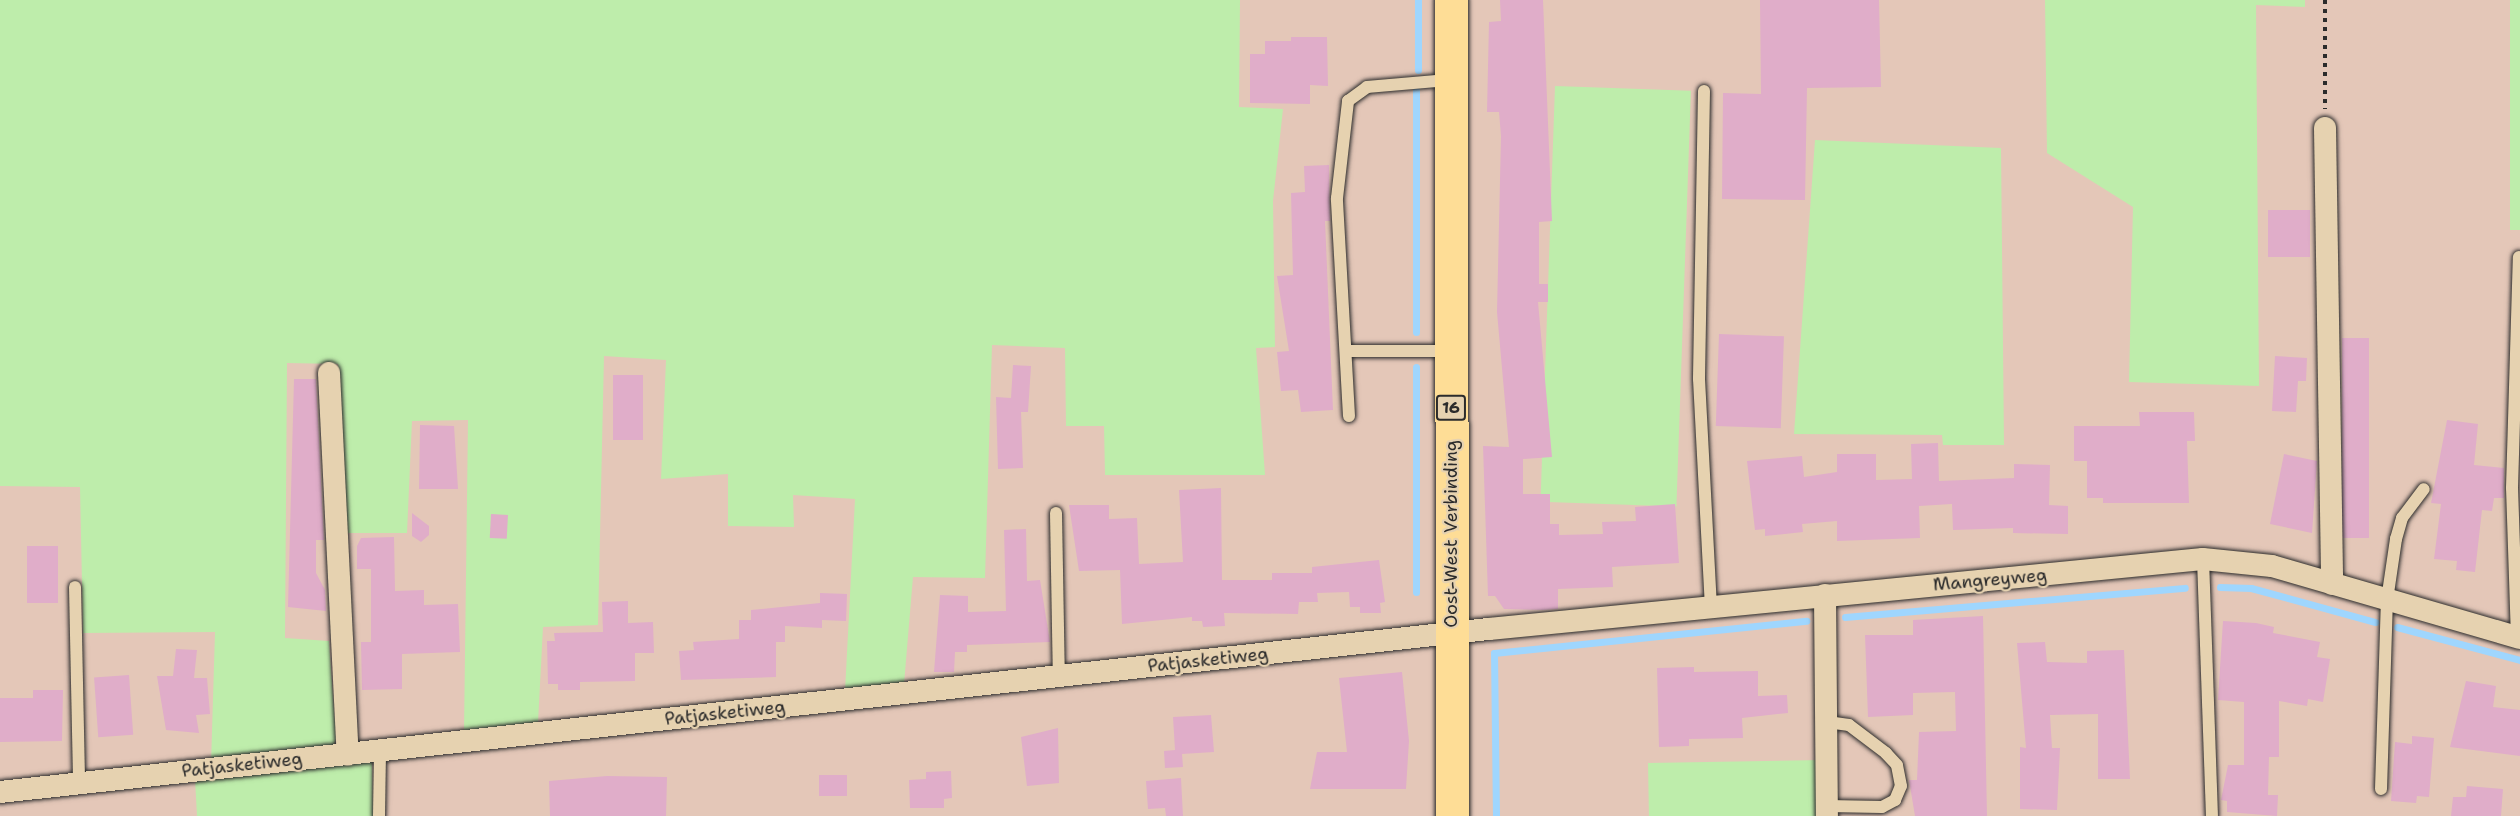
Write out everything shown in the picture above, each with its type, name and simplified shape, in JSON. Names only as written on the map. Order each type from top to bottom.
[{"type":"main road","name":"Oost-West Verbinding","points":[[1451,0],[1452,816]]},
{"type":"street","points":[[2325,128],[2332,584]]},
{"type":"street","points":[[329,373],[348,755]]},
{"type":"street","name":"Mangreyweg","points":[[1451,636],[1711,606],[2203,559],[2238,560],[2332,584],[2518,638]]},
{"type":"street","points":[[1825,595],[1827,811]]},
{"type":"street","name":"Patjasketiweg","points":[[0,792],[1451,636]]},
{"type":"lane","points":[[1348,416],[1337,198],[1348,101],[1367,87],[1450,80]]},
{"type":"lane","points":[[1704,91],[1699,379],[1711,606]]},
{"type":"lane","points":[[2518,638],[2512,488],[2519,257]]},
{"type":"lane","points":[[1346,351],[1451,351]]},
{"type":"lane","points":[[2381,789],[2387,600],[2402,518],[2424,489]]},
{"type":"lane","points":[[1056,513],[1059,677]]},
{"type":"lane","points":[[2203,559],[2212,816]]},
{"type":"lane","points":[[75,587],[79,783]]},
{"type":"lane","points":[[1827,722],[1849,725],[1886,753],[1897,765],[1900,786],[1895,800],[1881,807],[1827,811]]},
{"type":"lane","points":[[379,816],[380,751]]},
{"type":"path","points":[[2325,0],[2325,128]]},
{"type":"green space","points":[[0,0],[1240,0],[1239,107],[1283,109],[1273,201],[1275,347],[1256,348],[1265,475],[1105,475],[1104,426],[1066,426],[1065,348],[992,345],[985,578],[913,577],[904,684],[845,691],[855,499],[793,495],[794,527],[728,526],[728,474],[661,479],[666,360],[604,356],[598,625],[543,627],[538,723],[464,732],[468,420],[412,421],[407,533],[338,533],[338,364],[287,363],[285,638],[329,641],[336,738],[334,745],[211,764],[215,632],[83,633],[80,487],[0,486]]},
{"type":"green space","points":[[2045,0],[2305,0],[2305,7],[2256,5],[2259,386],[2129,382],[2133,207],[2047,153]]},
{"type":"green space","points":[[2510,0],[2520,0],[2520,230],[2510,230]]},
{"type":"green space","points":[[1555,86],[1691,91],[1676,506],[1540,502]]},
{"type":"green space","points":[[1815,140],[2001,148],[2004,445],[1943,445],[1942,435],[1794,434]]},
{"type":"green space","points":[[372,759],[373,816],[197,816],[195,779]]},
{"type":"green space","points":[[1822,760],[1823,816],[1649,816],[1648,763]]},
{"type":"building","points":[[1500,0],[1543,0],[1552,221],[1539,222],[1539,284],[1548,284],[1548,302],[1538,302],[1552,457],[1523,459],[1523,494],[1550,494],[1550,524],[1559,524],[1559,535],[1603,534],[1602,522],[1636,521],[1635,507],[1675,504],[1679,563],[1612,567],[1613,587],[1558,589],[1558,609],[1504,609],[1495,596],[1488,596],[1483,446],[1509,447],[1497,312],[1501,136],[1499,112],[1487,112],[1489,22],[1501,21]]},
{"type":"building","points":[[1760,0],[1879,0],[1881,87],[1807,88],[1805,200],[1722,199],[1723,93],[1761,94]]},
{"type":"building","points":[[1291,37],[1327,37],[1328,86],[1310,85],[1310,104],[1250,103],[1250,54],[1265,54],[1265,41],[1291,41]]},
{"type":"building","points":[[1329,165],[1330,221],[1325,221],[1333,410],[1301,412],[1298,390],[1281,391],[1277,352],[1289,351],[1277,276],[1293,275],[1291,193],[1305,192],[1304,166]]},
{"type":"building","points":[[2268,210],[2310,210],[2310,257],[2268,257]]},
{"type":"building","points":[[1719,334],[1784,336],[1781,428],[1716,426]]},
{"type":"building","points":[[2342,338],[2369,338],[2369,538],[2342,538]]},
{"type":"building","points":[[2275,356],[2307,358],[2306,381],[2298,381],[2296,412],[2272,411]]},
{"type":"building","points":[[1013,365],[1031,366],[1028,412],[1021,412],[1023,468],[998,469],[996,397],[1011,398]]},
{"type":"building","points":[[613,375],[643,375],[643,440],[613,440]]},
{"type":"building","points":[[294,379],[316,379],[324,540],[316,540],[316,573],[325,590],[326,611],[288,607]]},
{"type":"building","points":[[2139,412],[2194,412],[2195,441],[2187,441],[2189,503],[2103,503],[2103,498],[2087,498],[2087,461],[2074,461],[2074,426],[2140,426]]},
{"type":"building","points":[[2447,420],[2478,424],[2474,465],[2504,468],[2504,498],[2494,498],[2492,511],[2482,510],[2475,572],[2456,570],[2457,561],[2434,559],[2441,504],[2431,503]]},
{"type":"building","points":[[420,425],[454,426],[458,489],[419,489]]},
{"type":"building","points":[[1938,443],[1939,481],[2014,478],[2014,464],[2050,465],[2049,505],[2068,506],[2068,534],[2013,533],[2013,528],[1953,530],[1952,504],[1919,506],[1920,538],[1837,541],[1837,521],[1802,524],[1803,532],[1765,536],[1765,529],[1755,530],[1747,461],[1802,456],[1804,477],[1837,472],[1837,454],[1876,454],[1876,480],[1912,479],[1911,444]]},
{"type":"building","points":[[2284,454],[2317,461],[2312,533],[2270,524]]},
{"type":"building","points":[[1221,488],[1222,580],[1272,580],[1272,573],[1312,573],[1312,567],[1379,560],[1385,602],[1380,603],[1381,613],[1360,613],[1360,607],[1350,607],[1349,592],[1317,593],[1318,602],[1299,602],[1298,614],[1224,613],[1225,626],[1203,627],[1202,621],[1192,621],[1192,617],[1122,624],[1120,570],[1079,571],[1069,505],[1109,505],[1109,519],[1137,518],[1139,564],[1183,562],[1179,490]]},
{"type":"building","points":[[412,513],[429,526],[429,535],[421,542],[412,536]]},
{"type":"building","points":[[491,514],[508,515],[507,539],[490,538]]},
{"type":"building","points":[[1026,529],[1027,581],[1040,580],[1050,642],[967,645],[967,652],[955,652],[954,672],[934,672],[940,595],[968,596],[968,612],[1006,611],[1004,530]]},
{"type":"building","points":[[394,537],[395,591],[424,590],[424,605],[458,604],[460,652],[402,654],[402,689],[362,690],[361,642],[371,642],[371,569],[357,569],[357,546],[361,538]]},
{"type":"building","points":[[27,546],[58,546],[58,603],[27,603]]},
{"type":"building","points":[[820,593],[847,594],[846,621],[822,620],[822,628],[785,626],[785,642],[776,642],[776,677],[681,680],[679,651],[694,650],[693,642],[739,639],[739,620],[751,620],[751,610],[820,603]]},
{"type":"building","points":[[628,601],[628,623],[653,622],[654,653],[635,653],[635,681],[580,682],[580,690],[558,690],[558,684],[548,684],[547,641],[555,641],[554,633],[603,632],[602,602]]},
{"type":"building","points":[[1983,616],[1987,816],[1915,816],[1909,780],[1917,780],[1919,732],[1956,731],[1955,692],[1913,693],[1913,715],[1868,717],[1865,635],[1913,635],[1913,620]]},
{"type":"building","points":[[2223,621],[2256,623],[2274,627],[2273,633],[2320,642],[2317,657],[2330,659],[2323,702],[2308,699],[2307,706],[2279,701],[2279,757],[2269,757],[2268,795],[2278,795],[2277,816],[2227,812],[2227,801],[2221,800],[2228,765],[2244,765],[2244,702],[2218,700]]},
{"type":"building","points":[[2045,642],[2047,662],[2087,663],[2087,651],[2124,650],[2130,779],[2098,779],[2098,714],[2050,715],[2052,748],[2060,748],[2057,810],[2020,809],[2020,747],[2026,748],[2017,643]]},
{"type":"building","points":[[176,649],[197,650],[194,678],[207,678],[210,714],[196,715],[199,733],[166,730],[157,676],[173,676]]},
{"type":"building","points":[[1694,667],[1694,672],[1758,671],[1758,696],[1787,695],[1788,713],[1742,718],[1743,738],[1689,739],[1689,746],[1659,747],[1657,668]]},
{"type":"building","points":[[1402,672],[1409,741],[1406,789],[1310,789],[1317,752],[1347,752],[1339,678]]},
{"type":"building","points":[[129,675],[133,735],[98,737],[94,677]]},
{"type":"building","points":[[2466,681],[2496,686],[2493,707],[2520,710],[2520,756],[2450,747]]},
{"type":"building","points":[[33,690],[63,690],[62,741],[0,742],[0,698],[33,698]]},
{"type":"building","points":[[1211,715],[1214,752],[1182,754],[1183,767],[1165,768],[1164,751],[1175,750],[1173,717]]},
{"type":"building","points":[[1058,728],[1059,783],[1027,786],[1021,737]]},
{"type":"building","points":[[2412,736],[2434,738],[2429,797],[2417,796],[2416,803],[2391,801],[2395,742],[2412,744]]},
{"type":"building","points":[[951,771],[952,798],[944,799],[944,808],[910,808],[909,780],[926,779],[926,772]]},
{"type":"building","points":[[819,775],[847,775],[847,796],[819,796]]},
{"type":"building","points":[[607,776],[667,777],[666,816],[550,816],[549,781]]},
{"type":"building","points":[[1181,778],[1183,816],[1166,816],[1165,808],[1148,809],[1146,781]]},
{"type":"building","points":[[2467,786],[2503,789],[2501,816],[2451,816],[2453,797],[2466,797]]},
{"type":"waterway","points":[[1418,0],[1418,70]]},
{"type":"waterway","points":[[1416,90],[1416,332]]},
{"type":"waterway","points":[[1416,367],[1416,592]]},
{"type":"waterway","points":[[2220,587],[2251,588],[2375,622]]},
{"type":"waterway","points":[[1845,617],[2185,588]]},
{"type":"waterway","points":[[1496,816],[1494,653],[1806,621]]},
{"type":"waterway","points":[[2397,627],[2520,660]]}]
